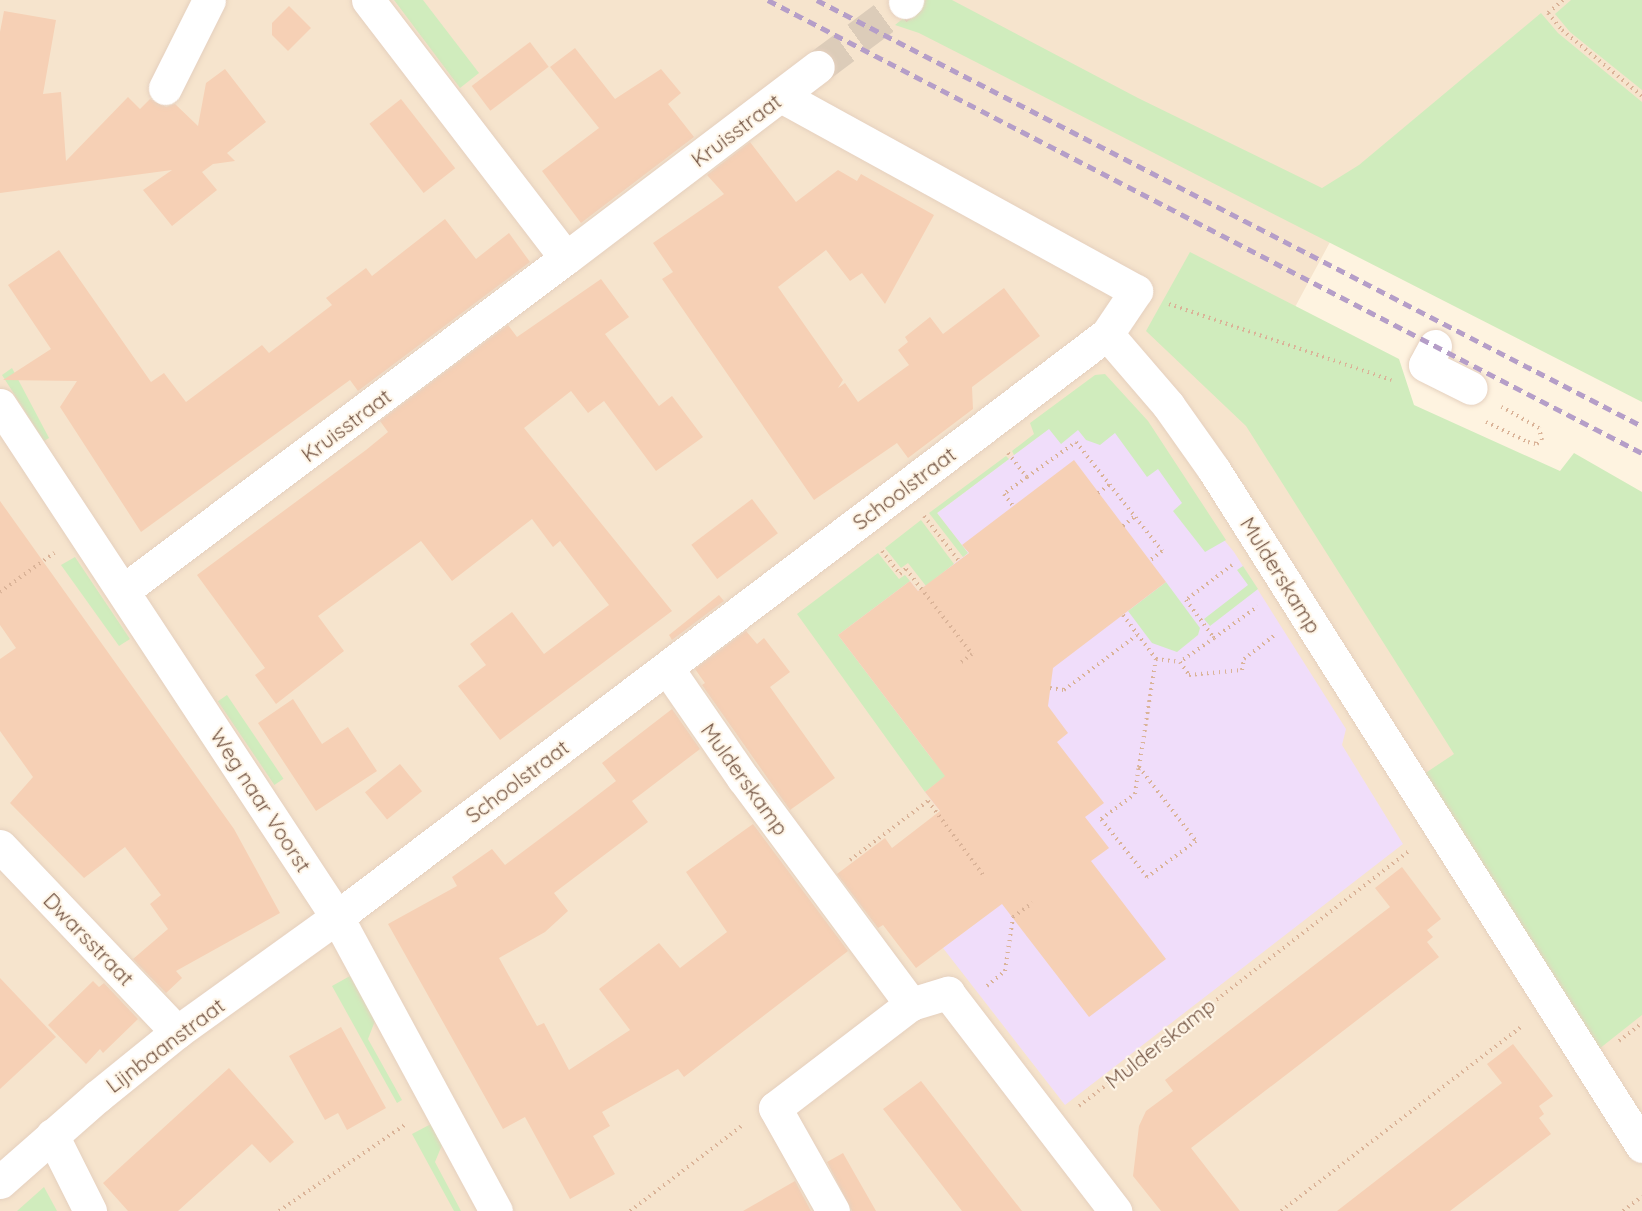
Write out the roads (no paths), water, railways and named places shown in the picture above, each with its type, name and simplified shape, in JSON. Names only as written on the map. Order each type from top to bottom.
[{"type":"street","points":[[165,88],[209,0]]},
{"type":"street","points":[[368,0],[566,258]]},
{"type":"street","name":"Kruisstraat","points":[[124,590],[818,67]]},
{"type":"street","name":"Schoolstraat","points":[[337,917],[1107,334],[1136,291],[781,96]]},
{"type":"street","name":"Mulderskamp","points":[[1107,334],[1192,437],[1642,1146]]},
{"type":"street","points":[[1435,346],[1425,365],[1471,388]]},
{"type":"street","name":"Weg naar Voorst","points":[[0,405],[124,590],[337,917],[496,1211]]},
{"type":"street","name":"Mulderskamp","points":[[667,668],[819,883],[911,1004]]},
{"type":"street","name":"Dwarsstraat","points":[[0,846],[177,1032]]},
{"type":"street","name":"Lijnbaanstraat","points":[[0,1182],[52,1135],[177,1032],[337,917]]},
{"type":"street","points":[[833,1211],[775,1108],[911,1004],[948,993],[1115,1211]]},
{"type":"street","points":[[52,1135],[90,1211]]},
{"type":"tunnel","points":[[818,67],[905,2]]},
{"type":"railway","points":[[768,0],[1642,453]]},
{"type":"railway","points":[[817,0],[1642,426]]}]
